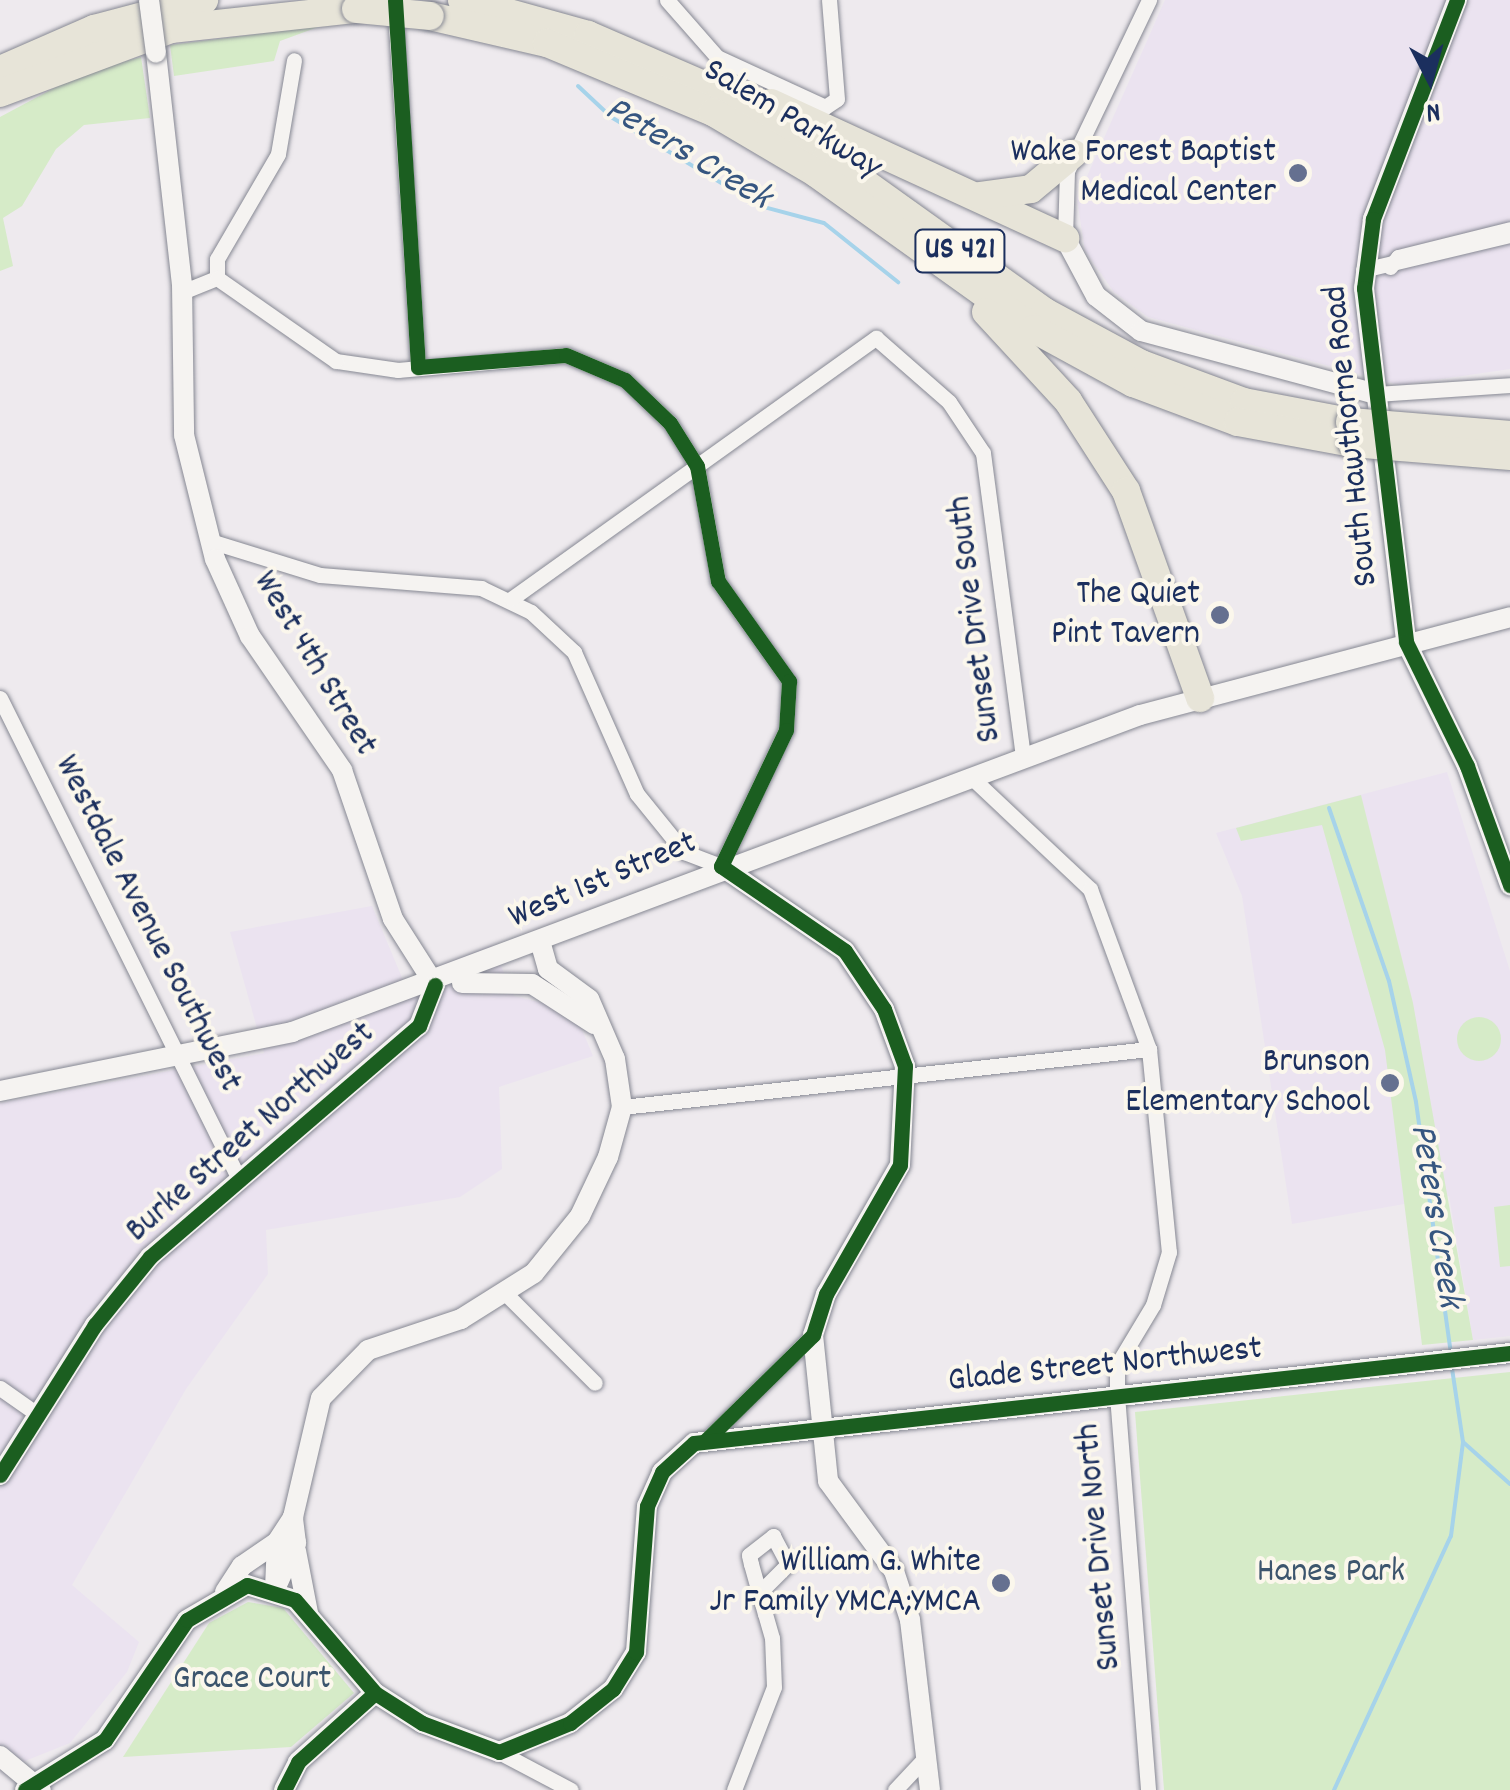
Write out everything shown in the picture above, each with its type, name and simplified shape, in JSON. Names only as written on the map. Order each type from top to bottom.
[{"type":"highway","points":[[0,70],[94,29],[204,0]]},
{"type":"highway","name":"Salem Parkway","points":[[462,0],[588,35],[785,128],[1110,349],[1244,402],[1351,432],[1510,435]]},
{"type":"highway","name":"Salem Parkway","points":[[0,93],[170,28],[356,9],[430,16],[547,43],[680,95],[906,237],[1034,330],[1133,384],[1238,422],[1351,432],[1510,456]]},
{"type":"highway","points":[[588,35],[651,47],[1065,238]]},
{"type":"highway","points":[[973,196],[1031,189],[1074,154]]},
{"type":"highway","points":[[906,237],[918,258],[1020,346],[1099,444],[1155,553],[1200,698]]},
{"type":"street","name":"West 4th Street","points":[[148,0],[182,292],[184,434],[210,541],[250,636],[342,770],[393,919],[434,985]]},
{"type":"street","points":[[395,0],[418,368]]},
{"type":"street","points":[[667,0],[717,56],[833,106],[830,0]]},
{"type":"street","points":[[1150,0],[1074,154],[1061,204],[1065,238],[1096,296],[1142,330],[1376,394],[1510,384]]},
{"type":"street","name":"South Hawthorne Road","points":[[1457,0],[1373,218],[1363,270],[1406,642],[1467,766],[1510,885]]},
{"type":"street","points":[[217,278],[217,259],[278,154],[294,60]]},
{"type":"street","points":[[1363,270],[1390,267],[1398,257],[1510,232]]},
{"type":"street","points":[[217,278],[306,348],[375,369],[418,368],[526,353],[595,363],[642,394],[697,466],[718,581],[789,682],[786,730],[721,866]]},
{"type":"street","points":[[182,292],[217,278]]},
{"type":"street","name":"Sunset Drive South","points":[[697,466],[876,338],[949,402],[982,453],[1023,757]]},
{"type":"street","points":[[510,600],[697,466]]},
{"type":"street","points":[[210,541],[320,575],[448,582],[510,600],[574,652],[637,794],[670,836],[692,860],[721,866],[845,951],[884,1009],[907,1076],[900,1166],[826,1294],[813,1335],[828,1482],[902,1591],[930,1790]]},
{"type":"street","name":"West 1st Street","points":[[0,1091],[186,1056],[434,985],[721,866],[1023,757],[1200,698],[1510,617]]},
{"type":"street","name":"Westdale Avenue Southwest","points":[[0,698],[122,957],[186,1056],[240,1178]]},
{"type":"street","name":"Sunset Drive North","points":[[970,776],[1090,888],[1149,1049],[1169,1252],[1153,1306],[1117,1365],[1148,1790]]},
{"type":"street","points":[[275,1589],[293,1516],[309,1420],[344,1370],[384,1342],[507,1294],[580,1216],[622,1107],[603,1032],[589,1000],[548,969],[540,941]]},
{"type":"street","points":[[434,985],[532,984],[603,1032]]},
{"type":"street","name":"Burke Street Northwest","points":[[0,1475],[37,1414],[130,1280],[240,1178],[418,1026],[434,985]]},
{"type":"street","points":[[622,1107],[1149,1049]]},
{"type":"street","points":[[507,1294],[595,1383]]},
{"type":"street","points":[[498,1752],[586,1714],[628,1669],[646,1610],[647,1506],[674,1457],[706,1440],[813,1335]]},
{"type":"street","name":"Glade Street Northwest","points":[[706,1440],[1117,1394],[1510,1356]]},
{"type":"street","points":[[0,1388],[37,1414]]},
{"type":"street","points":[[0,1756],[34,1789],[105,1740],[187,1620],[224,1592],[242,1566],[286,1542]]},
{"type":"street","points":[[286,1542],[308,1613]]},
{"type":"street","points":[[224,1592],[275,1589],[308,1613],[376,1694],[572,1790]]},
{"type":"street","points":[[734,1790],[774,1687],[759,1593]]},
{"type":"street","points":[[284,1790],[298,1762],[376,1694]]},
{"type":"street","points":[[0,1756],[0,1777]]},
{"type":"street","points":[[895,1790],[924,1759]]},
{"type":"shaded area","name":"Wake Forest Baptist Medical Center","points":[[1165,0],[1510,0],[1510,369],[1400,385],[1148,317],[1114,292],[1085,251],[1077,199]]},
{"type":"shaded area","name":"Brunson Elementary School","points":[[1447,772],[1510,971],[1510,1336],[1473,1340],[1449,1196],[1292,1224],[1242,896],[1216,833]]},
{"type":"shaded area","points":[[372,906],[403,980],[492,945],[514,996],[547,1004],[581,1027],[593,1056],[499,1087],[502,1169],[460,1197],[266,1230],[268,1274],[186,1389],[72,1585],[139,1642],[127,1672],[70,1743],[0,1771],[0,1103],[264,1053],[230,932]]},
{"type":"green space","points":[[321,26],[280,41],[274,61],[174,76],[170,45]]},
{"type":"green space","points":[[141,57],[150,118],[84,125],[56,149],[22,206],[3,218],[13,266],[0,271],[0,117],[84,72]]},
{"type":"green space","points":[[1361,795],[1413,1003],[1473,1340],[1422,1345],[1385,1050],[1322,825],[1241,841],[1236,828]]},
{"type":"green space","points":[[1479,1017],[1495,1023],[1501,1039],[1495,1055],[1479,1061],[1463,1055],[1457,1039],[1463,1023]]},
{"type":"green space","points":[[1510,1205],[1510,1266],[1500,1267],[1494,1207]]},
{"type":"green space","name":"Hanes Park","points":[[1510,1372],[1510,1790],[1164,1790],[1135,1412]]},
{"type":"green space","name":"Grace Court","points":[[248,1602],[283,1608],[354,1693],[291,1747],[123,1757],[209,1623]]},
{"type":"waterway","name":"Peters Creek","points":[[578,86],[611,117],[760,206],[824,223],[898,282]]},
{"type":"waterway","name":"Peters Creek","points":[[1329,808],[1389,981],[1416,1102],[1451,1354]]},
{"type":"waterway","name":"Peters Creek","points":[[1334,1790],[1451,1536],[1463,1442],[1452,1368]]},
{"type":"waterway","points":[[1463,1442],[1510,1484]]},
{"type":"cycle path","points":[[395,0],[418,367],[566,355],[625,380],[670,423],[697,466],[718,581],[789,681],[786,730],[721,866],[845,951],[884,1009],[905,1066],[900,1165],[826,1294],[813,1335],[706,1440]]},
{"type":"cycle path","points":[[1457,0],[1373,219],[1364,288],[1406,642],[1467,766],[1510,885]]},
{"type":"cycle path","points":[[0,1475],[95,1325],[150,1257],[419,1026],[435,985]]},
{"type":"cycle path","points":[[25,1790],[105,1740],[187,1620],[247,1585],[295,1600],[375,1693],[422,1723],[499,1752],[570,1723],[613,1689],[636,1652],[647,1506],[662,1472],[694,1443],[1510,1353]]},
{"type":"cycle path","points":[[284,1790],[298,1762],[375,1693]]},
{"type":"place","name":"Wake Forest Baptist Medical Center","points":[[1298,173]]},
{"type":"place","name":"The Quiet Pint Tavern","points":[[1220,615]]},
{"type":"place","name":"Brunson Elementary School","points":[[1390,1083]]},
{"type":"place","name":"William G. White Jr Family YMCA;YMCA","points":[[1001,1583]]}]
